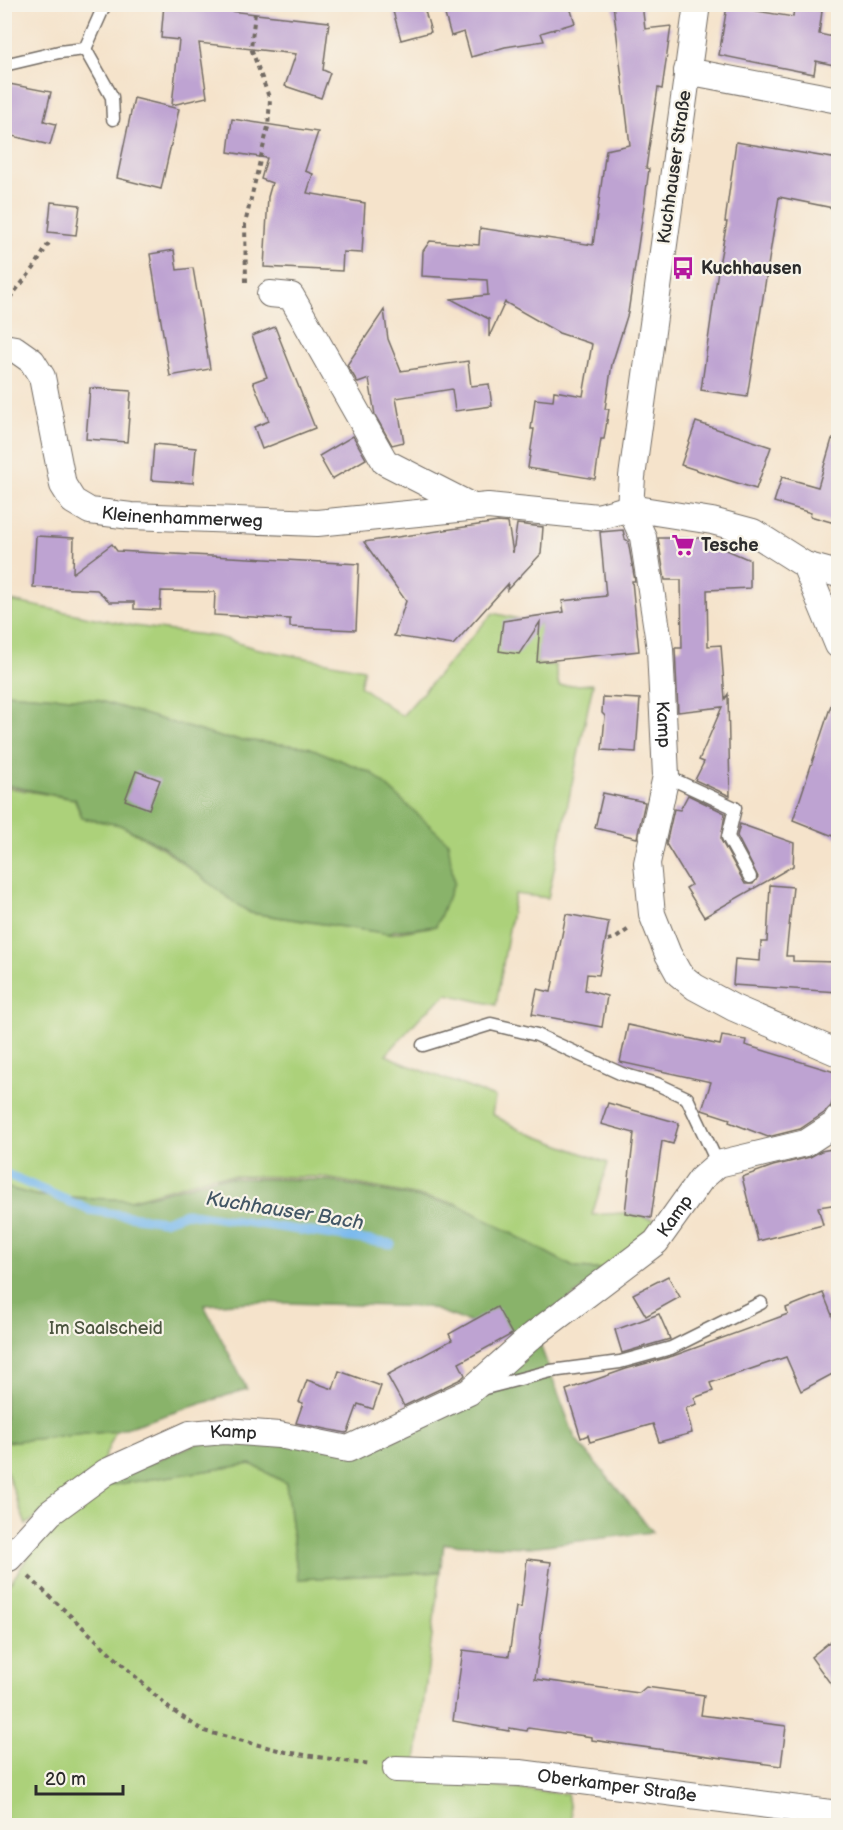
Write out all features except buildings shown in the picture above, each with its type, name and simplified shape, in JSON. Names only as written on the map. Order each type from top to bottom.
[{"type":"street","name":"Kuchhauser Straße","points":[[630,508],[632,477],[697,4]]},
{"type":"street","points":[[687,71],[838,100]]},
{"type":"street","name":"Kleinenhammerweg","points":[[259,292],[291,296],[386,462],[473,507]]},
{"type":"street","name":"Kleinenhammerweg","points":[[4,347],[15,349],[32,361],[42,377],[63,485],[73,501],[90,511],[130,516],[317,523],[488,506],[598,517],[630,508]]},
{"type":"street","points":[[630,508],[712,521],[753,532],[805,565],[838,574]]},
{"type":"street","name":"Kamp","points":[[630,508],[642,537],[660,648],[666,776],[647,863],[652,914],[668,954],[679,974],[695,987],[734,1008],[838,1053]]},
{"type":"street","points":[[805,565],[838,645]]},
{"type":"street","points":[[718,1164],[806,1143],[835,1124],[838,1119]]},
{"type":"street","name":"Kamp","points":[[9,1558],[50,1513],[106,1472],[190,1434],[225,1431],[279,1435],[348,1449],[469,1392],[532,1336],[656,1242],[701,1179],[718,1164]]},
{"type":"street","name":"Oberkamper Straße","points":[[396,1768],[520,1773],[838,1814]]},
{"type":"lane","points":[[85,49],[105,4]]},
{"type":"lane","points":[[4,65],[58,52],[85,49]]},
{"type":"lane","points":[[85,49],[112,97],[113,119]]},
{"type":"lane","points":[[666,776],[735,808],[728,837],[750,877]]},
{"type":"lane","points":[[423,1045],[491,1024],[537,1035],[622,1074],[657,1084],[687,1098],[718,1164]]},
{"type":"lane","points":[[469,1392],[550,1371],[620,1362],[672,1348],[761,1303]]},
{"type":"path","points":[[256,4],[251,48],[270,100],[268,128],[245,224],[245,275],[259,292]]},
{"type":"path","points":[[4,306],[34,268],[50,241]]},
{"type":"path","points":[[9,1558],[170,1709],[204,1731],[286,1752],[396,1768]]},
{"type":"green space","points":[[11,601],[134,626],[219,637],[254,648],[364,669],[360,686],[402,716],[493,613],[541,624],[537,664],[555,665],[559,686],[593,684],[548,898],[515,894],[496,1005],[447,994],[422,1015],[386,1055],[495,1097],[492,1114],[520,1130],[608,1163],[592,1215],[624,1213],[661,1221],[610,1270],[575,1268],[455,1203],[321,1177],[214,1176],[130,1200],[33,1195],[5,1187],[4,787],[74,799],[82,818],[120,825],[162,848],[250,913],[390,934],[436,926],[454,883],[308,747],[223,738],[97,700],[5,693],[5,649]]},
{"type":"green space","points":[[4,693],[97,700],[223,738],[308,747],[372,773],[448,842],[454,883],[436,926],[393,931],[390,934],[251,913],[236,904],[162,846],[120,825],[82,818],[75,799],[5,785]]},
{"type":"green space","name":"Im Saalscheid","points":[[217,1178],[324,1180],[459,1205],[575,1268],[610,1270],[514,1338],[427,1307],[251,1302],[204,1305],[247,1389],[116,1431],[5,1442],[4,1187],[38,1196],[135,1200]]},
{"type":"green space","points":[[539,1342],[575,1438],[653,1532],[530,1547],[444,1544],[440,1572],[298,1579],[286,1483],[251,1464],[86,1489],[215,1436],[382,1445],[488,1396]]},
{"type":"green space","points":[[116,1431],[101,1465],[26,1525],[5,1467],[5,1442]]},
{"type":"green space","points":[[251,1464],[286,1483],[298,1579],[440,1572],[414,1779],[567,1794],[573,1825],[5,1826],[5,1587],[12,1581],[46,1530],[86,1489]]},
{"type":"waterway","name":"Kuchhauser Bach","points":[[4,1173],[89,1210],[164,1221],[186,1213],[391,1244]]},
{"type":"place","name":"Kuchhausen","points":[[683,268]]},
{"type":"place","name":"Tesche","points":[[683,545]]}]
